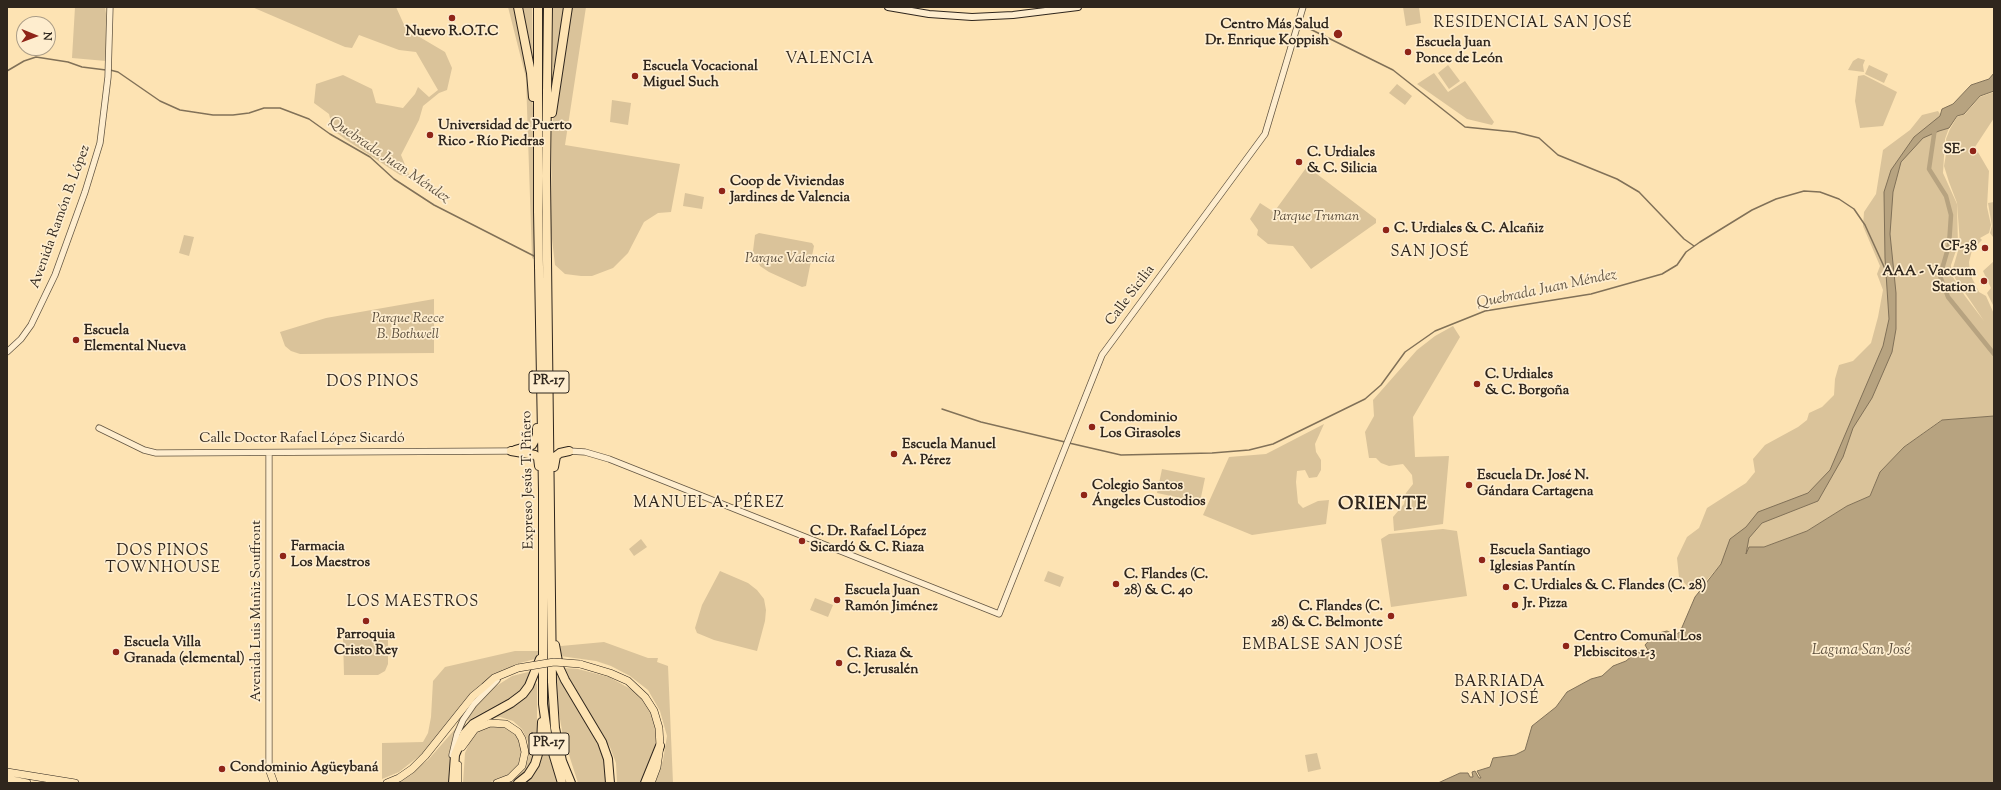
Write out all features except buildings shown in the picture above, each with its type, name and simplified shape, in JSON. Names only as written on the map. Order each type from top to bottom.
[{"type":"highway","points":[[518,7],[531,73],[537,137]]},
{"type":"highway","name":"Expreso Jesús T. Piñero","points":[[538,7],[538,272],[546,414]]},
{"type":"highway","name":"Expreso Jesús T. Piñero","points":[[548,7],[548,274],[546,414],[553,708],[561,755],[570,783]]},
{"type":"highway","points":[[548,137],[568,7]]},
{"type":"highway","points":[[546,414],[553,427],[555,444],[568,451]]},
{"type":"highway","points":[[511,451],[522,449],[535,442],[546,414]]},
{"type":"highway","points":[[511,451],[537,456],[547,491]]},
{"type":"highway","points":[[547,491],[555,458],[560,453],[568,451]]},
{"type":"highway","name":"Expreso Jesús T. Piñero","points":[[547,491],[543,648],[544,704],[548,740],[562,783]]},
{"type":"highway","points":[[551,604],[559,667],[565,680],[602,742],[608,759],[610,783]]},
{"type":"highway","points":[[453,783],[455,755],[464,734],[473,724],[511,703],[523,694],[534,677],[543,648]]},
{"type":"highway","points":[[387,783],[399,778],[412,769],[425,756],[473,696],[494,678],[518,668],[554,662],[580,664],[610,673],[628,681],[641,692],[654,711],[659,728],[660,746],[657,767],[651,783]]},
{"type":"highway","points":[[518,783],[528,775],[535,764],[541,744],[544,704]]},
{"type":"highway","points":[[458,783],[458,762],[466,740],[475,729],[481,725],[498,722],[506,724],[518,732],[522,739],[525,752],[522,766],[516,773],[497,783]]},
{"type":"highway","points":[[645,783],[660,746]]},
{"type":"highway","points":[[266,783],[269,769]]},
{"type":"highway","points":[[269,769],[274,783]]},
{"type":"highway","points":[[7,772],[75,783]]},
{"type":"highway","points":[[8,780],[27,783]]},
{"type":"main road","points":[[888,7],[929,14],[972,18],[1013,15],[1078,7]]},
{"type":"street","name":"Avenida Ramón B. López","points":[[7,352],[21,339],[31,325],[55,275],[75,222],[100,144],[108,77],[110,7]]},
{"type":"street","name":"Calle Sicilia","points":[[568,451],[585,452],[609,459],[999,614],[1102,355],[1265,134],[1303,7]]},
{"type":"street","name":"Calle Doctor Rafael López Sicardó","points":[[99,428],[144,450],[156,453],[511,451]]},
{"type":"street","name":"Avenida Luis Muñiz Souffront","points":[[269,453],[269,769]]},
{"type":"street","points":[[453,783],[453,750],[463,720],[474,704],[506,672]]},
{"type":"green space","points":[[75,7],[105,7],[107,20],[106,61],[72,58]]},
{"type":"green space","points":[[252,7],[396,7],[406,29],[445,52],[452,68],[447,90],[439,93],[423,106],[419,120],[401,155],[410,177],[400,175],[333,130],[329,114],[314,103],[316,84],[343,75],[372,89],[376,103],[403,108],[415,94],[418,87],[429,97],[438,90],[416,52],[399,50],[359,35],[352,48],[345,47]]},
{"type":"green space","points":[[508,7],[514,7],[530,78],[533,108],[535,260],[532,258],[526,78]]},
{"type":"green space","points":[[523,7],[532,7],[533,65],[532,65]]},
{"type":"green space","points":[[553,7],[564,7],[555,68],[553,67]]},
{"type":"green space","points":[[571,7],[586,7],[565,145],[680,164],[671,212],[658,213],[644,222],[628,253],[613,268],[592,276],[565,274],[555,265],[551,230],[552,128]]},
{"type":"green space","points":[[1403,7],[1419,7],[1421,23],[1406,26]]},
{"type":"green space","points":[[1858,58],[1865,60],[1863,65],[1864,72],[1848,70],[1853,61]]},
{"type":"green space","points":[[1448,65],[1460,81],[1449,89],[1438,73]]},
{"type":"green space","points":[[1869,65],[1888,74],[1884,83],[1865,74]]},
{"type":"green space","points":[[1434,73],[1448,92],[1465,81],[1494,122],[1492,125],[1467,119],[1417,84]]},
{"type":"green space","points":[[1864,75],[1897,92],[1883,126],[1860,128],[1855,101],[1858,76]]},
{"type":"green space","points":[[1397,84],[1412,96],[1405,105],[1389,93]]},
{"type":"green space","points":[[1994,92],[1994,118],[1975,147],[1989,171],[1987,207],[1991,225],[1989,233],[1980,238],[1982,240],[1972,250],[1969,262],[1970,274],[1979,292],[1986,296],[1994,314],[1994,416],[1941,420],[1904,447],[1881,472],[1870,496],[1847,506],[1807,531],[1764,547],[1750,547],[1746,556],[1721,564],[1706,581],[1697,581],[1690,589],[1679,577],[1677,558],[1687,537],[1699,528],[1707,508],[1746,483],[1755,472],[1753,459],[1765,445],[1798,427],[1807,420],[1809,413],[1822,407],[1834,395],[1835,379],[1839,365],[1853,361],[1871,343],[1883,290],[1877,274],[1880,266],[1863,226],[1864,212],[1876,194],[1883,150],[1910,130],[1922,115],[1938,111],[1949,128],[1945,139],[1943,173],[1957,204],[1958,245],[1951,265],[1951,274],[1984,321],[1955,278],[1953,268],[1960,244],[1957,203],[1944,166],[1947,148],[1946,139],[1957,117],[1965,114],[1980,97]]},
{"type":"green space","points":[[612,100],[631,103],[628,125],[610,122]]},
{"type":"green space","name":"Parque Truman","points":[[1306,168],[1309,168],[1376,219],[1376,223],[1311,269],[1293,246],[1268,244],[1257,235],[1258,230],[1250,219],[1260,203],[1274,212]]},
{"type":"green space","points":[[685,193],[704,197],[702,209],[683,206]]},
{"type":"green space","points":[[1994,202],[1993,237],[1990,233],[1992,226],[1988,203]]},
{"type":"green space","name":"Parque Valencia","points":[[759,233],[812,243],[814,246],[806,286],[802,287],[769,272],[760,266],[753,251],[755,235]]},
{"type":"green space","points":[[184,235],[194,237],[189,256],[179,253]]},
{"type":"green space","points":[[1994,261],[1994,307],[1987,293],[1991,288],[1983,271]]},
{"type":"green space","name":"Parque Reece B. Bothwell","points":[[434,299],[434,353],[300,354],[291,351],[285,346],[280,332],[326,318]]},
{"type":"green space","points":[[1453,326],[1460,337],[1413,417],[1415,457],[1449,456],[1443,524],[1394,531],[1393,517],[1404,504],[1406,493],[1413,484],[1412,475],[1403,464],[1389,466],[1381,463],[1376,458],[1369,458],[1365,432],[1374,416],[1373,400],[1417,350],[1435,336]]},
{"type":"green space","points":[[1324,424],[1315,444],[1316,452],[1321,460],[1321,470],[1317,477],[1309,478],[1305,470],[1297,471],[1296,482],[1298,503],[1303,508],[1318,501],[1329,500],[1326,524],[1252,535],[1203,515],[1229,457],[1266,454]]},
{"type":"green space","points":[[1162,469],[1205,478],[1200,502],[1157,493]]},
{"type":"green space","points":[[1443,529],[1457,531],[1467,596],[1391,607],[1381,539],[1389,534]]},
{"type":"green space","points":[[641,539],[647,547],[634,556],[629,549]]},
{"type":"green space","points":[[720,571],[748,583],[757,590],[764,599],[766,610],[765,621],[757,651],[714,640],[697,633],[695,628],[702,605]]},
{"type":"green space","points":[[1048,571],[1064,577],[1060,587],[1044,581]]},
{"type":"green space","points":[[815,598],[833,605],[828,617],[810,610]]},
{"type":"green space","points":[[388,635],[388,664],[385,671],[378,675],[344,675],[343,636]]},
{"type":"green space","points":[[604,642],[648,658],[658,658],[657,662],[668,666],[673,783],[655,783],[663,760],[667,736],[660,711],[648,690],[630,676],[611,666],[596,661],[560,656],[558,645]]},
{"type":"green space","points":[[515,651],[539,651],[539,658],[516,664],[481,685],[423,753],[399,772],[382,779],[382,743],[423,742],[428,733],[431,717],[433,681],[445,667]]},
{"type":"green space","points":[[556,668],[604,753],[606,783],[578,783],[563,736],[557,702]]},
{"type":"green space","points":[[563,668],[578,669],[609,677],[636,692],[647,704],[655,721],[658,741],[643,783],[617,783],[616,763],[610,747],[578,697]]},
{"type":"green space","points":[[532,671],[522,689],[515,695],[467,721],[474,708],[490,690],[512,676]]},
{"type":"green space","points":[[534,682],[537,684],[537,745],[532,763],[521,778],[514,783],[504,783],[522,770],[528,759],[530,746],[522,729],[513,721],[500,717],[487,719]]},
{"type":"green space","points":[[499,725],[514,731],[522,747],[519,766],[509,776],[499,780],[486,783],[463,783],[465,753],[472,737],[485,726]]},
{"type":"green space","points":[[456,728],[450,755],[450,783],[391,783],[416,769],[428,760]]},
{"type":"green space","points":[[545,746],[557,783],[523,783],[538,765]]},
{"type":"green space","points":[[1317,753],[1321,769],[1308,772],[1305,755]]},
{"type":"water","name":"Laguna San José","points":[[1994,73],[1994,91],[1980,96],[1964,114],[1957,116],[1949,128],[1923,138],[1901,162],[1893,192],[1890,234],[1896,293],[1896,329],[1892,352],[1872,398],[1853,428],[1843,457],[1818,501],[1762,523],[1749,538],[1746,554],[1749,547],[1764,547],[1807,531],[1847,506],[1870,496],[1880,472],[1904,447],[1942,420],[1994,416],[1994,783],[1438,783],[1460,773],[1468,773],[1470,777],[1473,777],[1472,772],[1475,771],[1479,778],[1481,778],[1477,771],[1490,767],[1493,758],[1515,755],[1525,750],[1532,726],[1556,707],[1567,692],[1591,679],[1602,676],[1613,666],[1626,661],[1633,655],[1641,651],[1644,653],[1648,650],[1645,645],[1655,634],[1667,631],[1675,635],[1680,632],[1695,597],[1721,564],[1730,539],[1746,527],[1758,512],[1808,493],[1830,470],[1883,346],[1889,319],[1885,258],[1884,192],[1891,170],[1914,137],[1940,116],[1942,109],[1953,104],[1971,85],[1989,79]]},
{"type":"waterway","points":[[1306,27],[1393,70],[1465,127],[1515,132],[1539,138],[1558,155],[1617,179],[1639,192],[1684,239],[1694,246]]},
{"type":"waterway","name":"Quebrada Juan Méndez","points":[[7,71],[24,61],[36,57],[68,62],[82,67],[106,70]]},
{"type":"waterway","name":"Quebrada Juan Méndez","points":[[110,70],[118,72],[160,101],[180,110],[213,115],[233,115],[249,113],[264,108],[280,108],[309,119],[330,134],[370,157],[394,179],[434,205],[536,257]]},
{"type":"waterway","points":[[1935,128],[1929,169],[1946,196],[1951,215],[1949,245],[1940,276],[1948,297],[1994,354]]},
{"type":"waterway","name":"Quebrada Juan Méndez","points":[[1069,443],[1121,455],[1212,453],[1249,450],[1273,444],[1365,399],[1381,385],[1405,352],[1435,331],[1485,311],[1591,294],[1662,274],[1677,265],[1686,252],[1700,242],[1752,210],[1776,199],[1804,191],[1820,192],[1839,199],[1854,209],[1865,225],[1886,271]]},
{"type":"waterway","name":"Quebrada Juan Méndez","points":[[942,409],[981,422],[1065,442]]},
{"type":"place","name":"Nuevo R.O.T.C","points":[[452,18]]},
{"type":"place","name":"Centro Más Salud Dr. Enrique Koppish","points":[[1338,34]]},
{"type":"place","name":"Escuela Juan Ponce de León","points":[[1408,52]]},
{"type":"place","name":"Escuela Vocacional Miguel Such","points":[[635,76]]},
{"type":"place","name":"Universidad de Puerto Rico - Río Piedras","points":[[430,135]]},
{"type":"place","name":"SE-","points":[[1973,151]]},
{"type":"place","name":"C. Urdiales & C. Silicia","points":[[1299,162]]},
{"type":"place","name":"Coop de Viviendas Jardines de Valencia","points":[[722,191]]},
{"type":"place","name":"C. Urdiales & C. Alcañiz","points":[[1386,230]]},
{"type":"place","name":"CF-38","points":[[1985,248]]},
{"type":"place","name":"AAA - Vaccum Station","points":[[1984,281]]},
{"type":"place","name":"Escuela Elemental Nueva","points":[[76,340]]},
{"type":"place","name":"C. Urdiales & C. Borgoña","points":[[1477,384]]},
{"type":"place","name":"Condominio Los Girasoles","points":[[1092,427]]},
{"type":"place","name":"Escuela Manuel A. Pérez","points":[[894,454]]},
{"type":"place","name":"Escuela Dr. José N. Gándara Cartagena","points":[[1469,485]]},
{"type":"place","name":"Colegio Santos Ángeles Custodios","points":[[1084,495]]},
{"type":"place","name":"C. Dr. Rafael López Sicardó & C. Riaza","points":[[802,541]]},
{"type":"place","name":"Farmacia Los Maestros","points":[[283,556]]},
{"type":"place","name":"Escuela Santiago Iglesias Pantín","points":[[1482,560]]},
{"type":"place","name":"C. Flandes (C. 28) & C. 40","points":[[1116,584]]},
{"type":"place","name":"C. Urdiales & C. Flandes (C. 28)","points":[[1506,587]]},
{"type":"place","name":"Escuela Juan Ramón Jiménez","points":[[837,600]]},
{"type":"place","name":"Jr. Pizza","points":[[1515,605]]},
{"type":"place","name":"C. Flandes (C. 28) & C. Belmonte","points":[[1391,616]]},
{"type":"place","name":"Parroquia Cristo Rey","points":[[366,621]]},
{"type":"place","name":"Centro Comunal Los Plebiscitos 1-3","points":[[1566,646]]},
{"type":"place","name":"Escuela Villa Granada (elemental)","points":[[116,652]]},
{"type":"place","name":"C. Riaza & C. Jerusalén","points":[[839,663]]},
{"type":"place","name":"Condominio Agüeybaná","points":[[222,769]]},
{"type":"district","name":"RESIDENCIAL SAN JOSÉ","points":[[1533,24]]},
{"type":"district","name":"VALENCIA","points":[[830,60]]},
{"type":"district","name":"SAN JOSÉ","points":[[1430,253]]},
{"type":"district","name":"DOS PINOS","points":[[373,383]]},
{"type":"district","name":"MANUEL A. PÉREZ","points":[[709,504]]},
{"type":"district","name":"ORIENTE","points":[[1383,506]]},
{"type":"district","name":"DOS PINOS TOWNHOUSE","points":[[163,560]]},
{"type":"district","name":"LOS MAESTROS","points":[[413,603]]},
{"type":"district","name":"EMBALSE SAN JOSÉ","points":[[1323,646]]},
{"type":"district","name":"BARRIADA SAN JOSÉ","points":[[1500,692]]}]
